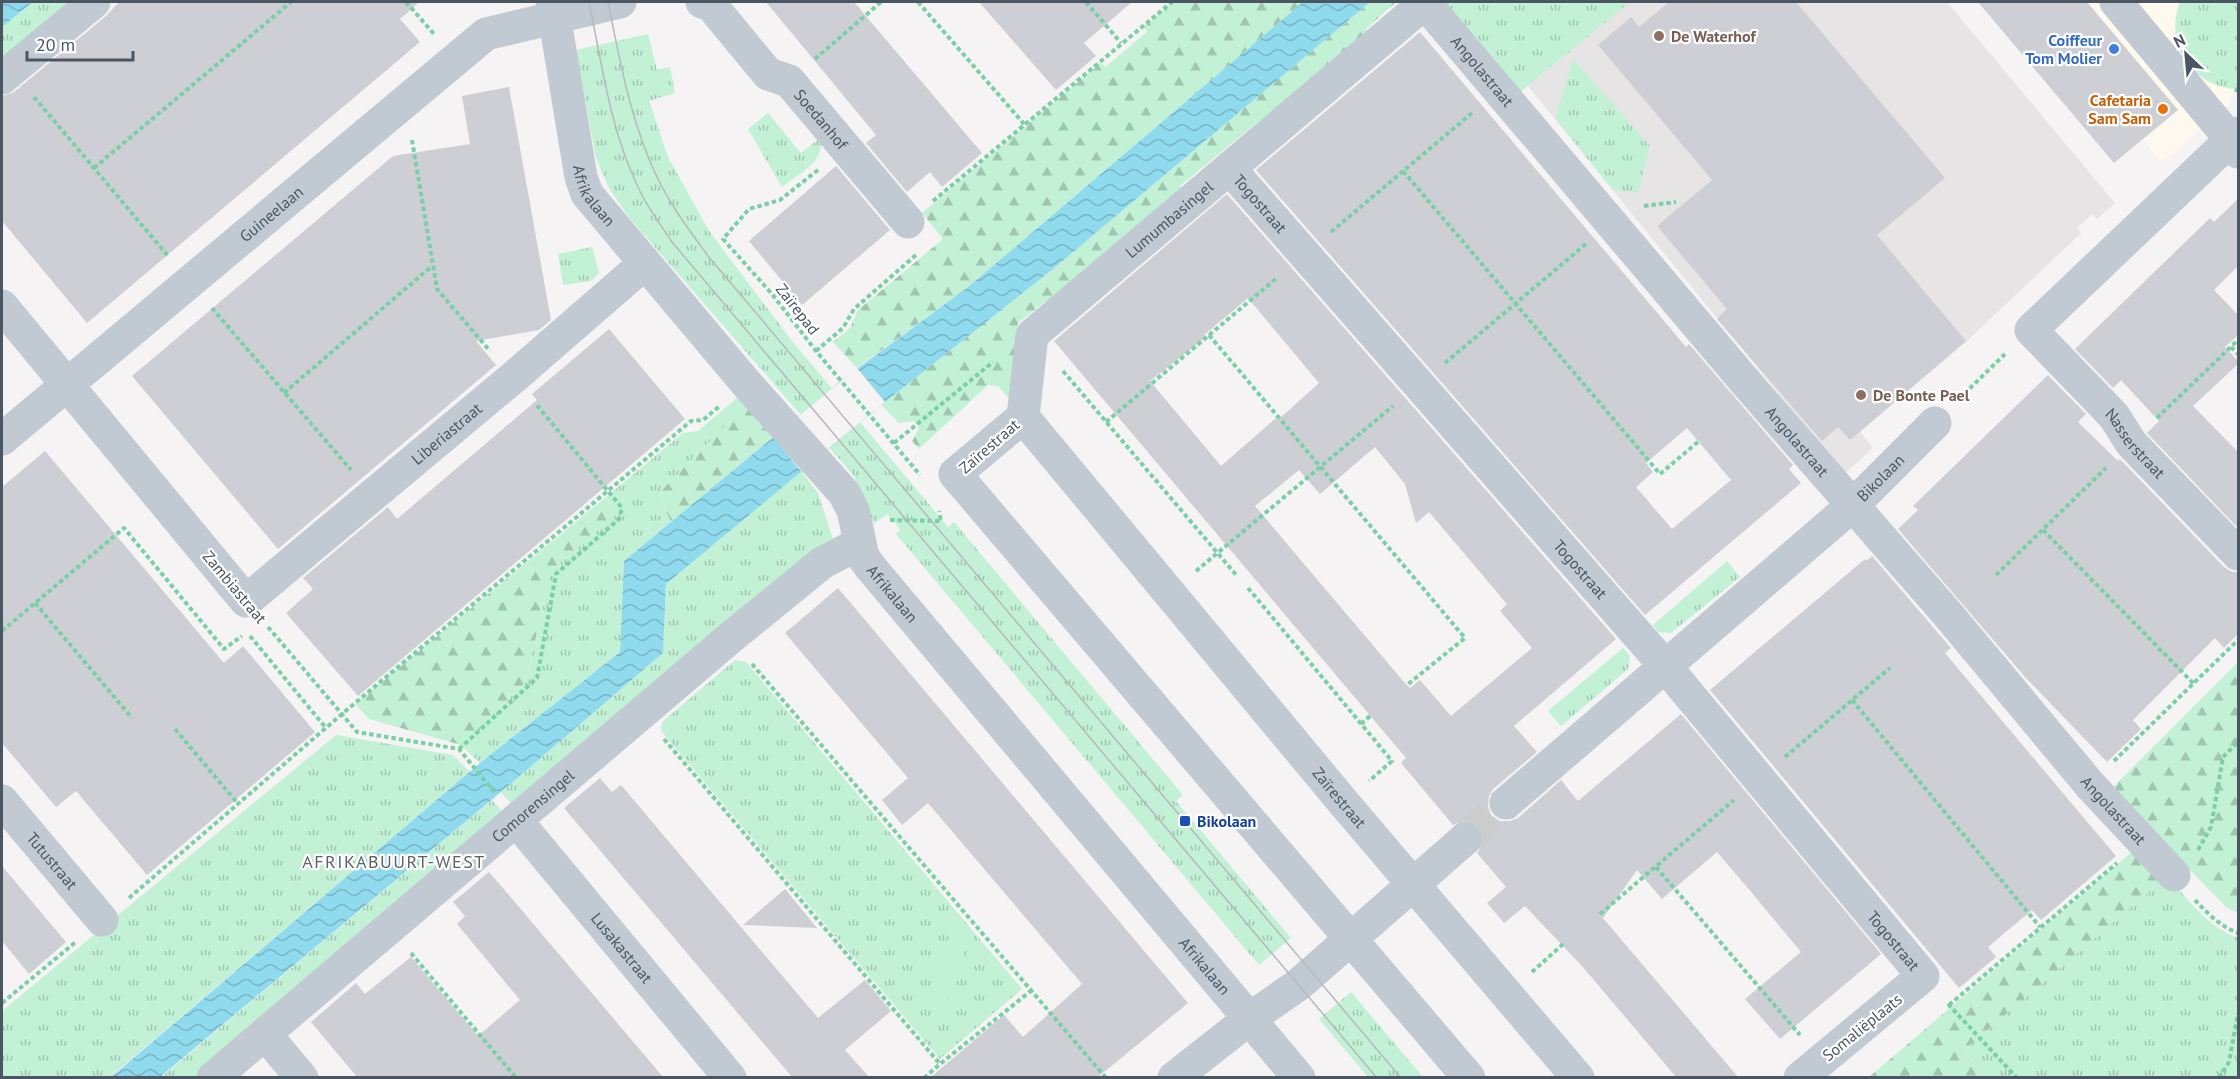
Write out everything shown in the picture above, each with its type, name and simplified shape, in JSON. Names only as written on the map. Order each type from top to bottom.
[{"type":"street","points":[[2,78],[94,2]]},
{"type":"street","name":"Guineelaan","points":[[2,439],[486,34],[553,10],[620,2]]},
{"type":"street","name":"Soedanhof","points":[[702,2],[711,5],[768,74],[789,81],[908,222]]},
{"type":"street","name":"Lumumbasingel","points":[[1030,347],[1230,169],[1425,3]]},
{"type":"street","name":"Angolastraat","points":[[1425,3],[2090,785],[2174,875]]},
{"type":"street","points":[[2031,330],[2236,141],[2120,3]]},
{"type":"street","name":"Afrikalaan","points":[[553,10],[581,177],[587,194],[746,383],[844,493],[853,510],[862,556],[872,569],[1299,1077]]},
{"type":"street","name":"Togostraat","points":[[1230,169],[1666,667],[1923,976]]},
{"type":"street","name":"Liberiastraat","points":[[246,601],[514,377],[644,264]]},
{"type":"street","name":"Zambiastraat","points":[[2,306],[246,601]]},
{"type":"street","name":"Nasserstraat","points":[[2031,330],[2114,416],[2131,443],[2238,554]]},
{"type":"street","points":[[1023,417],[1030,347]]},
{"type":"street","name":"Zaïrestraat","points":[[1469,1077],[1351,939],[945,483],[1023,417],[1343,802],[1578,1077]]},
{"type":"street","name":"Bikolaan","points":[[1506,803],[1853,506],[1935,423]]},
{"type":"street","name":"Comorensingel","points":[[213,1077],[389,928],[506,808],[642,713],[822,563],[858,544]]},
{"type":"street","name":"Tutustraat","points":[[2,801],[102,920]]},
{"type":"street","name":"Lusakastraat","points":[[506,808],[730,1077]]},
{"type":"street","points":[[1174,1077],[1249,1019],[1298,985],[1414,886],[1465,839]]},
{"type":"street","name":"Somaliëplaats","points":[[1811,1069],[1923,976]]},
{"type":"street","points":[[265,1034],[302,1077]]},
{"type":"path","points":[[94,168],[291,2]]},
{"type":"path","points":[[406,2],[456,59]]},
{"type":"path","points":[[789,81],[881,2]]},
{"type":"path","points":[[918,2],[1024,124]]},
{"type":"path","points":[[1086,2],[1121,43]]},
{"type":"path","points":[[816,351],[843,328],[854,309],[916,256],[908,222],[1172,2]]},
{"type":"path","points":[[398,108],[410,132],[437,289],[514,377],[622,508],[619,519],[556,574],[537,678],[459,749],[506,808]]},
{"type":"path","name":"Zaïrepad","points":[[846,149],[780,200],[749,209],[723,239],[772,294],[816,351],[894,443],[945,483]]},
{"type":"path","points":[[1403,171],[1660,474],[1699,441]]},
{"type":"path","points":[[284,393],[433,266]]},
{"type":"path","points":[[1935,423],[2031,330]]},
{"type":"path","points":[[1209,335],[1465,638],[1407,685]]},
{"type":"path","points":[[894,443],[994,361],[1030,347],[1237,576]]},
{"type":"path","points":[[2231,347],[2238,354]]},
{"type":"path","points":[[2,1004],[691,421],[703,420],[746,383]]},
{"type":"path","points":[[858,544],[891,519],[941,521],[945,483]]},
{"type":"path","points":[[2,631],[124,528],[224,649],[247,632],[327,728]]},
{"type":"path","points":[[2043,530],[2194,684]]},
{"type":"path","points":[[1248,588],[1392,761],[1343,802]]},
{"type":"path","name":"Zambiastraat","points":[[246,601],[357,732],[459,749]]},
{"type":"path","points":[[35,603],[132,718]]},
{"type":"path","points":[[730,638],[1106,1077]]},
{"type":"path","points":[[2090,785],[2238,640]]},
{"type":"path","points":[[1852,700],[2040,927]]},
{"type":"path","points":[[642,713],[940,1064]]},
{"type":"path","points":[[1361,724],[1370,716]]},
{"type":"path","points":[[175,729],[239,805]]},
{"type":"path","points":[[2238,742],[2223,757],[2211,827],[2202,846],[2174,875],[2211,916],[2238,933]]},
{"type":"path","points":[[1949,1005],[2142,841]]},
{"type":"path","points":[[1656,867],[1811,1069]]},
{"type":"path","points":[[389,928],[516,1077]]},
{"type":"path","points":[[1507,994],[1563,944]]},
{"type":"path","points":[[1923,976],[2017,1077]]},
{"type":"path","points":[[924,1077],[1032,990]]},
{"type":"path","points":[[2219,1077],[2229,1062],[2238,1013]]},
{"type":"shaded area","points":[[1629,2],[1947,2],[2115,203],[2097,219],[2092,214],[2077,228],[2081,233],[1967,341],[1860,432],[1873,448],[1844,474],[1528,86]]},
{"type":"shaded area","points":[[2025,2],[2238,2],[2238,81],[2228,105],[2162,162]]},
{"type":"green space","points":[[33,2],[79,2],[2,66],[2,27]]},
{"type":"green space","points":[[1174,2],[1303,2],[968,287],[857,368],[833,342],[850,328],[858,310],[943,239],[922,213],[1101,63],[1105,67],[1147,32],[1144,27]]},
{"type":"green space","points":[[1370,2],[1396,2],[1367,28],[1363,43],[1277,116],[1258,122],[1181,185],[1177,201],[1065,297],[1046,301],[1018,323],[1012,402],[998,386],[988,385],[919,449],[912,441],[919,428],[914,421],[899,423],[881,405],[1053,269]]},
{"type":"green space","points":[[1437,2],[1630,2],[1518,94]]},
{"type":"green space","points":[[2180,2],[2238,2],[2238,89],[2222,87],[2208,81],[2186,61],[2179,48],[2176,33],[2176,18]]},
{"type":"green space","points":[[648,34],[657,70],[670,67],[675,93],[649,101],[668,157],[709,231],[792,341],[948,527],[954,522],[1183,795],[1176,801],[1291,938],[1259,965],[896,534],[900,529],[887,514],[874,524],[854,476],[627,215],[609,188],[596,158],[576,50]]},
{"type":"green space","points":[[1573,59],[1650,146],[1638,192],[1613,190],[1555,118]]},
{"type":"green space","points":[[768,113],[801,153],[820,138],[821,146],[815,160],[782,187],[748,129]]},
{"type":"green space","points":[[592,247],[599,273],[591,281],[563,285],[558,254]]},
{"type":"green space","points":[[737,398],[745,406],[659,493],[671,522],[624,561],[620,652],[480,763],[461,745],[526,682],[549,577],[555,567],[614,508],[606,497],[683,433],[698,431]]},
{"type":"green space","points":[[745,406],[773,437],[671,522],[659,493]]},
{"type":"green space","points":[[801,471],[818,493],[833,539],[514,807],[501,792],[663,653],[666,584]]},
{"type":"green space","points":[[606,497],[614,508],[614,516],[555,567],[549,577],[526,682],[461,745],[369,719],[355,704]]},
{"type":"green space","points":[[1727,561],[1740,577],[1671,633],[1658,632],[1653,625]]},
{"type":"green space","points":[[1623,648],[1630,656],[1628,669],[1561,726],[1548,711]]},
{"type":"green space","points":[[735,660],[746,662],[1022,989],[940,1059],[661,731],[662,722]]},
{"type":"green space","points":[[2238,662],[2238,913],[2226,907],[2111,789]]},
{"type":"green space","points":[[336,735],[453,755],[470,772],[110,1077],[2,1078],[2,1011]]},
{"type":"green space","points":[[492,800],[506,816],[199,1077],[160,1078]]},
{"type":"green space","points":[[2139,846],[2167,876],[1963,1051],[1988,1077],[1868,1078]]},
{"type":"green space","points":[[2167,876],[2207,919],[2238,938],[2238,1077],[1988,1077],[1963,1051]]},
{"type":"green space","points":[[957,913],[972,932],[942,1014],[925,1006]]},
{"type":"green space","points":[[1351,992],[1423,1077],[1368,1077],[1319,1019]]},
{"type":"water","points":[[2,2],[33,2],[2,27]]},
{"type":"water","points":[[1303,2],[1370,2],[1053,269],[885,402],[666,584],[663,653],[501,792],[160,1077],[110,1078],[480,763],[620,652],[624,561],[842,380],[968,287]]},
{"type":"pier","points":[[857,368],[885,402],[801,471],[773,437]]},
{"type":"building","points":[[119,2],[419,2],[400,19],[420,42],[87,323],[2,221],[2,96],[14,92],[106,16]]},
{"type":"building","points":[[766,2],[854,2],[982,153],[942,187],[930,172],[907,192],[866,143],[876,135]]},
{"type":"building","points":[[979,2],[1132,2],[1084,43],[1096,56],[1056,90]]},
{"type":"building","points":[[1669,2],[1796,2],[1945,178],[1877,235],[1966,341],[1850,440],[1838,427],[1822,441],[1717,319],[1727,309],[1657,226],[1712,180],[1598,45],[1631,17],[1639,27]]},
{"type":"building","points":[[1978,2],[2087,2],[2178,110],[2114,163]]},
{"type":"building","points":[[1420,32],[1686,347],[1689,344],[1793,465],[1789,469],[1801,483],[1645,615],[1256,170]],"holes":[[[1687,428],[1731,480],[1672,529],[1636,487],[1653,472],[1646,463]]]},
{"type":"building","points":[[509,87],[551,320],[539,330],[476,341],[496,365],[278,549],[132,376],[393,156],[470,144],[462,96]]},
{"type":"building","points":[[836,166],[890,230],[802,305],[749,241]]},
{"type":"building","points":[[1227,194],[1616,639],[1514,726],[1537,752],[1493,789],[1489,796],[1488,806],[1491,815],[1500,821],[1518,818],[1561,780],[1578,801],[1681,714],[1881,954],[1780,1039],[1745,999],[1801,952],[1752,893],[1717,852],[1662,899],[1637,870],[1603,918],[1738,1077],[1676,1077],[1582,966],[1525,906],[1504,923],[1487,903],[1506,887],[1477,853],[1483,844],[1483,836],[1479,827],[1470,821],[1462,821],[1453,825],[1401,763],[1406,758],[1054,341]],"holes":[[[1248,298],[1319,383],[1221,466],[1150,381],[1206,337],[1204,335]],[[1375,447],[1405,484],[1416,523],[1429,512],[1507,604],[1500,611],[1532,648],[1451,716],[1420,680],[1410,688],[1404,682],[1255,506],[1299,470],[1320,494]]]},
{"type":"building","points":[[2238,199],[2238,266],[2214,290],[2238,315],[2238,335],[2225,347],[2238,361],[2238,364],[2193,406],[2238,452],[2238,528],[2147,433],[2159,421],[2121,380],[2113,388],[2075,349],[2210,218],[2214,222]]},
{"type":"building","points":[[609,329],[685,419],[358,696],[286,613],[313,589],[303,578],[388,507],[397,519],[537,400],[532,394]]},
{"type":"building","points":[[2048,375],[2086,414],[2078,422],[2118,461],[2120,459],[2224,567],[2232,572],[2238,572],[2238,634],[2224,648],[2215,638],[2133,720],[2141,729],[2107,762],[2025,677],[1898,529],[1918,510],[1913,506]]},
{"type":"building","points":[[45,451],[224,663],[243,646],[315,732],[147,875],[76,791],[56,807],[2,743],[2,487]]},
{"type":"building","points":[[1872,556],[1951,648],[1945,653],[2116,856],[2041,920],[2032,910],[1988,947],[1996,957],[1959,988],[1710,690],[1865,559],[1866,561]]},
{"type":"building","points":[[838,588],[1188,1003],[1098,1077],[931,1077],[1004,1015],[1023,1037],[1082,984],[928,803],[902,825],[882,800],[908,778],[785,633]]},
{"type":"building","points":[[600,778],[612,792],[621,785],[818,1018],[865,980],[891,1011],[845,1050],[869,1077],[792,1077],[564,808]]},
{"type":"building","points":[[2,866],[66,942],[29,974],[2,941]]},
{"type":"building","points":[[489,872],[663,1077],[357,1077],[311,1022],[356,983],[365,994],[411,957],[478,1036],[520,1000],[457,924],[465,916],[453,902]]},
{"type":"building","points":[[785,889],[817,928],[743,925]]},
{"type":"tunnel","points":[[1465,839],[1506,803]]},
{"type":"tram line","points":[[589,2],[620,142],[642,194],[672,242],[1377,1078]]},
{"type":"tram line","points":[[608,2],[627,92],[640,136],[669,199],[708,256],[1401,1078]]},
{"type":"place","name":"De Waterhof","points":[[1659,36]]},
{"type":"place","name":"Coiffeur Tom Molier","points":[[2114,49]]},
{"type":"place","name":"Cafetaria Sam Sam","points":[[2163,109]]},
{"type":"place","name":"De Bonte Pael","points":[[1861,395]]},
{"type":"place","name":"Bikolaan","points":[[1185,821]]},
{"type":"district","name":"AFRIKABUURT-WEST","points":[[394,861]]}]
